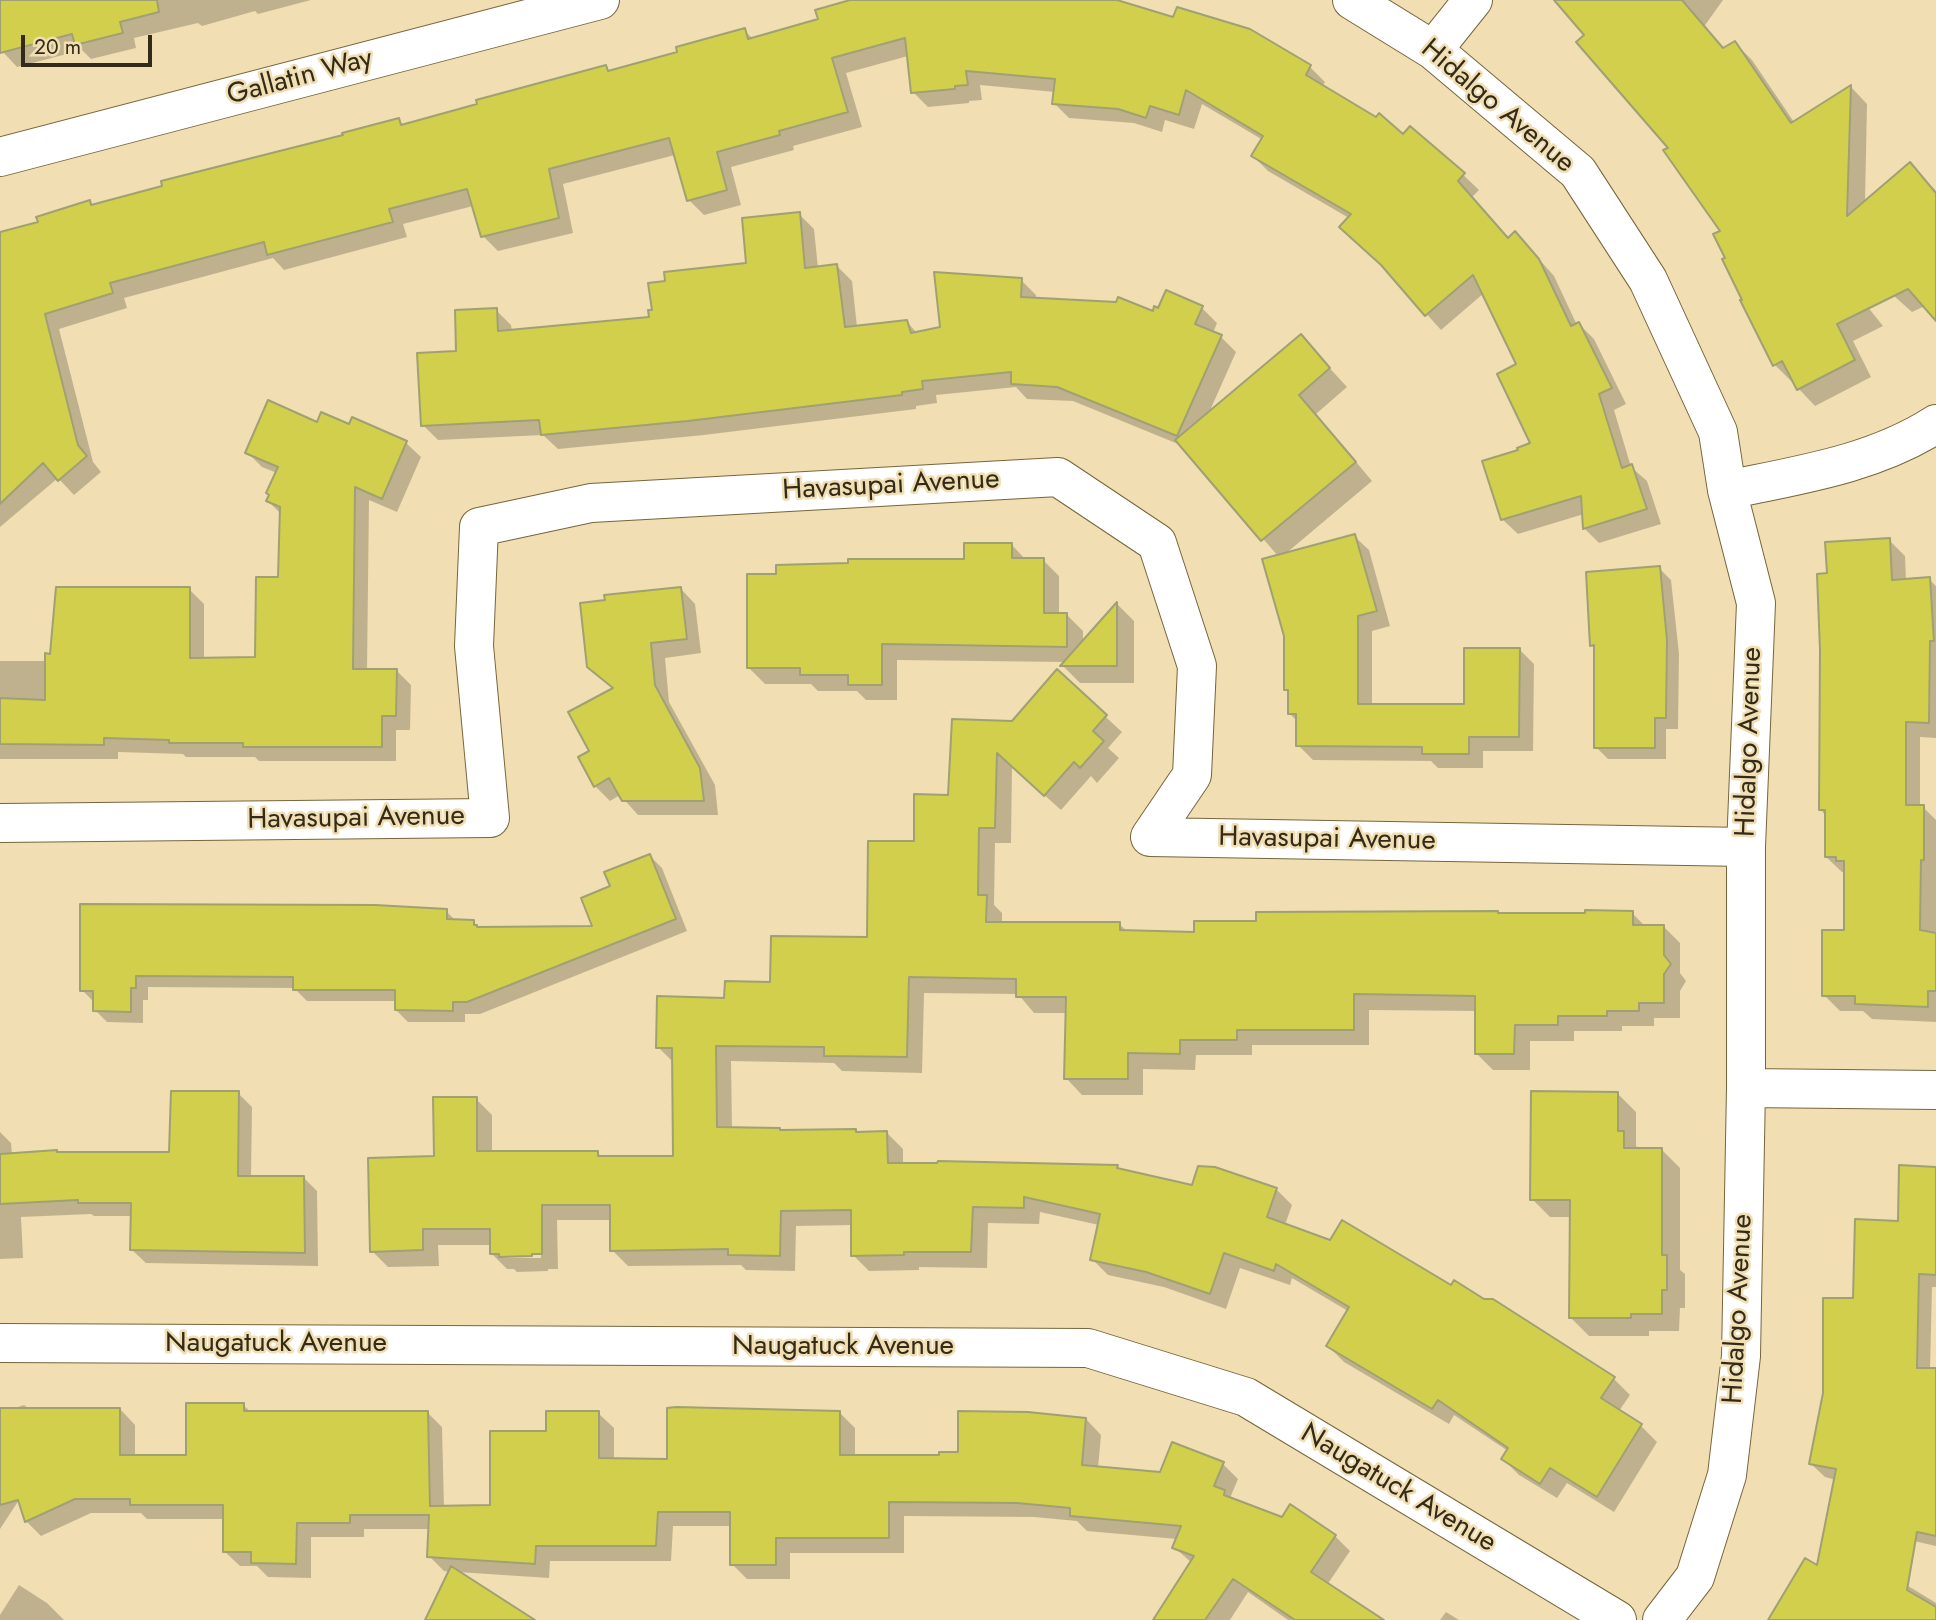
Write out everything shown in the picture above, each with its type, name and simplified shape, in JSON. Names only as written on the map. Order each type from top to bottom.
[{"type":"street","name":"Gallatin Way","points":[[0,157],[600,0]]},
{"type":"street","name":"Hidalgo Avenue","points":[[1352,0],[1433,50],[1578,172],[1648,280],[1718,432],[1727,490],[1756,603],[1746,847],[1746,1088],[1741,1356],[1727,1475],[1695,1577],[1662,1620]]},
{"type":"street","points":[[1433,50],[1473,0]]},
{"type":"street","points":[[1727,490],[1844,466],[1919,435],[1936,424]]},
{"type":"street","name":"Havasupai Avenue","points":[[0,823],[489,818],[474,646],[478,527],[591,503],[1058,477],[1157,542],[1197,666],[1192,775],[1150,837],[1746,847]]},
{"type":"street","points":[[1746,1088],[1936,1090]]},
{"type":"street","name":"Naugatuck Avenue","points":[[0,1343],[1088,1348],[1246,1398],[1617,1620]]},
{"type":"building","points":[[0,0],[157,0],[159,12],[120,22],[123,33],[75,45],[72,34],[0,53]]},
{"type":"building","points":[[850,0],[1117,0],[1173,17],[1177,7],[1250,29],[1311,65],[1306,75],[1376,117],[1379,113],[1403,134],[1410,126],[1465,173],[1458,181],[1508,238],[1515,231],[1539,259],[1571,326],[1579,322],[1612,388],[1599,394],[1622,468],[1632,464],[1647,509],[1583,529],[1581,496],[1501,520],[1482,461],[1518,450],[1517,448],[1530,443],[1497,374],[1516,364],[1473,275],[1425,316],[1381,265],[1339,227],[1351,214],[1251,156],[1263,136],[1186,90],[1179,115],[1150,106],[1146,118],[1118,109],[1052,104],[1055,79],[966,71],[968,85],[955,86],[955,89],[911,93],[905,38],[832,58],[848,112],[779,131],[780,135],[717,152],[727,190],[687,201],[669,138],[549,169],[559,218],[481,237],[467,189],[389,209],[393,222],[267,255],[264,242],[110,283],[113,293],[45,314],[78,445],[87,456],[58,481],[43,463],[0,504],[0,232],[38,222],[36,217],[90,200],[91,205],[162,186],[161,181],[343,135],[342,133],[399,118],[401,125],[477,104],[476,100],[606,65],[608,71],[677,52],[676,47],[745,28],[748,39],[818,19],[815,10]]},
{"type":"building","points":[[1554,0],[1682,0],[1723,48],[1735,41],[1791,123],[1851,85],[1847,216],[1910,162],[1936,193],[1936,321],[1908,289],[1837,324],[1855,360],[1797,390],[1782,361],[1773,366],[1740,300],[1713,234],[1720,231],[1663,150],[1668,148],[1576,42],[1584,35]]},
{"type":"building","points":[[800,212],[805,268],[837,264],[845,327],[907,320],[911,333],[940,327],[934,272],[1022,278],[1021,297],[1116,302],[1118,297],[1153,311],[1154,306],[1158,308],[1166,290],[1203,306],[1195,324],[1222,335],[1177,436],[1057,387],[1011,384],[1011,372],[922,381],[923,389],[902,392],[902,395],[688,421],[541,435],[539,420],[421,426],[417,353],[456,351],[455,310],[497,308],[498,331],[649,317],[648,310],[652,310],[648,283],[665,281],[664,272],[746,263],[742,218]]},
{"type":"building","points":[[1301,334],[1330,368],[1299,395],[1356,462],[1261,541],[1175,440]]},
{"type":"building","points":[[268,400],[317,422],[321,412],[349,424],[352,417],[407,441],[382,499],[355,487],[353,669],[397,669],[396,716],[382,716],[382,747],[243,747],[243,743],[169,743],[169,740],[104,738],[104,745],[0,744],[0,698],[45,700],[45,653],[50,654],[56,587],[190,587],[190,658],[255,657],[256,577],[278,577],[280,507],[266,501],[269,495],[266,493],[278,467],[245,453]]},
{"type":"building","points":[[1355,534],[1377,611],[1358,616],[1358,704],[1464,704],[1464,648],[1520,648],[1519,737],[1469,737],[1469,754],[1422,754],[1422,747],[1296,746],[1296,714],[1288,714],[1288,690],[1284,690],[1284,636],[1262,559]]},
{"type":"building","points":[[1890,538],[1892,580],[1930,577],[1934,641],[1930,641],[1929,723],[1906,722],[1906,805],[1924,805],[1920,930],[1936,933],[1936,991],[1928,991],[1928,1007],[1855,1004],[1855,996],[1822,996],[1822,930],[1844,930],[1844,861],[1836,861],[1836,857],[1825,857],[1825,810],[1819,810],[1820,650],[1817,574],[1827,573],[1825,542]]},
{"type":"building","points":[[964,543],[1012,543],[1012,558],[1044,558],[1044,613],[1067,613],[1067,647],[882,644],[882,685],[848,685],[848,675],[800,675],[800,668],[747,668],[747,574],[776,574],[776,565],[848,563],[848,559],[964,559]]},
{"type":"building","points":[[1660,566],[1667,640],[1666,718],[1655,718],[1655,748],[1594,748],[1594,645],[1590,646],[1586,572]]},
{"type":"building","points":[[681,587],[687,639],[651,643],[655,685],[700,768],[704,801],[622,801],[609,778],[594,787],[578,757],[589,751],[568,712],[613,688],[587,667],[580,603],[605,600],[604,595]]},
{"type":"building","points":[[1117,602],[1117,666],[1060,666]]},
{"type":"building","points":[[1057,669],[1107,715],[1093,731],[1104,741],[1080,768],[1074,762],[1044,796],[997,753],[995,828],[979,828],[978,895],[987,895],[986,922],[1120,922],[1120,930],[1194,932],[1194,921],[1256,921],[1256,912],[1633,911],[1633,925],[1664,925],[1664,955],[1671,964],[1664,974],[1664,1003],[1639,1003],[1639,1011],[1607,1011],[1607,1016],[1558,1016],[1558,1025],[1515,1025],[1514,1054],[1475,1054],[1475,996],[1354,994],[1354,1030],[1237,1030],[1237,1040],[1180,1040],[1180,1054],[1128,1053],[1128,1079],[1064,1079],[1066,997],[1016,997],[1016,979],[909,977],[907,1057],[824,1056],[824,1047],[716,1046],[717,1127],[887,1131],[888,1163],[938,1161],[1118,1165],[1117,1168],[1192,1185],[1198,1166],[1215,1167],[1277,1188],[1267,1217],[1330,1240],[1342,1220],[1451,1285],[1454,1280],[1484,1299],[1493,1299],[1615,1377],[1601,1398],[1642,1424],[1597,1497],[1550,1468],[1540,1484],[1501,1459],[1508,1448],[1438,1400],[1432,1409],[1326,1346],[1349,1307],[1276,1264],[1274,1271],[1224,1253],[1210,1294],[1146,1272],[1090,1260],[1100,1214],[1024,1197],[1024,1208],[973,1207],[971,1252],[904,1252],[904,1255],[851,1256],[851,1210],[781,1211],[780,1256],[728,1255],[728,1249],[610,1251],[610,1205],[542,1205],[542,1254],[499,1257],[499,1254],[490,1254],[490,1229],[423,1229],[423,1250],[370,1252],[368,1158],[434,1156],[433,1097],[477,1097],[477,1151],[598,1151],[598,1156],[673,1156],[672,1048],[656,1048],[657,996],[724,998],[725,981],[770,982],[771,936],[867,937],[868,841],[914,841],[914,794],[948,795],[952,719],[1012,721]]},
{"type":"building","points":[[650,854],[676,919],[467,1002],[453,1002],[453,1011],[395,1010],[395,990],[293,990],[293,977],[136,976],[136,988],[131,988],[131,1012],[93,1011],[93,991],[80,991],[80,904],[375,905],[447,909],[447,919],[474,920],[477,927],[592,926],[581,898],[610,886],[604,872]]},
{"type":"building","points":[[171,1091],[239,1091],[238,1176],[304,1176],[305,1253],[130,1250],[131,1203],[78,1203],[78,1200],[0,1204],[0,1154],[57,1150],[169,1152]]},
{"type":"building","points":[[1531,1091],[1618,1092],[1618,1131],[1624,1131],[1624,1148],[1662,1148],[1662,1255],[1667,1255],[1667,1290],[1662,1290],[1662,1314],[1631,1314],[1631,1318],[1569,1318],[1570,1200],[1530,1200]]},
{"type":"building","points":[[1899,1165],[1936,1167],[1936,1275],[1919,1274],[1917,1368],[1936,1368],[1936,1536],[1917,1532],[1907,1590],[1936,1607],[1936,1620],[1768,1620],[1805,1558],[1817,1565],[1836,1469],[1809,1464],[1823,1393],[1823,1298],[1853,1298],[1855,1219],[1898,1221]]},
{"type":"building","points":[[186,1403],[244,1403],[244,1411],[428,1411],[430,1506],[490,1505],[490,1431],[546,1431],[546,1411],[599,1411],[599,1458],[667,1459],[667,1408],[676,1407],[840,1411],[840,1455],[939,1455],[939,1452],[958,1452],[958,1411],[1028,1412],[1086,1418],[1082,1465],[1160,1472],[1172,1442],[1224,1462],[1214,1486],[1225,1490],[1224,1495],[1282,1517],[1290,1504],[1336,1535],[1311,1572],[1384,1620],[1295,1620],[1233,1579],[1205,1620],[1153,1620],[1194,1556],[1172,1548],[1181,1526],[1070,1516],[1070,1508],[1017,1503],[889,1502],[889,1538],[776,1538],[776,1565],[730,1565],[730,1512],[658,1512],[656,1546],[536,1546],[535,1564],[427,1557],[429,1515],[350,1515],[350,1523],[297,1523],[296,1564],[251,1563],[251,1552],[223,1552],[223,1505],[130,1505],[130,1499],[75,1499],[25,1522],[18,1500],[0,1505],[0,1408],[120,1408],[120,1455],[186,1455]]},
{"type":"building","points":[[451,1566],[535,1620],[425,1620]]}]
